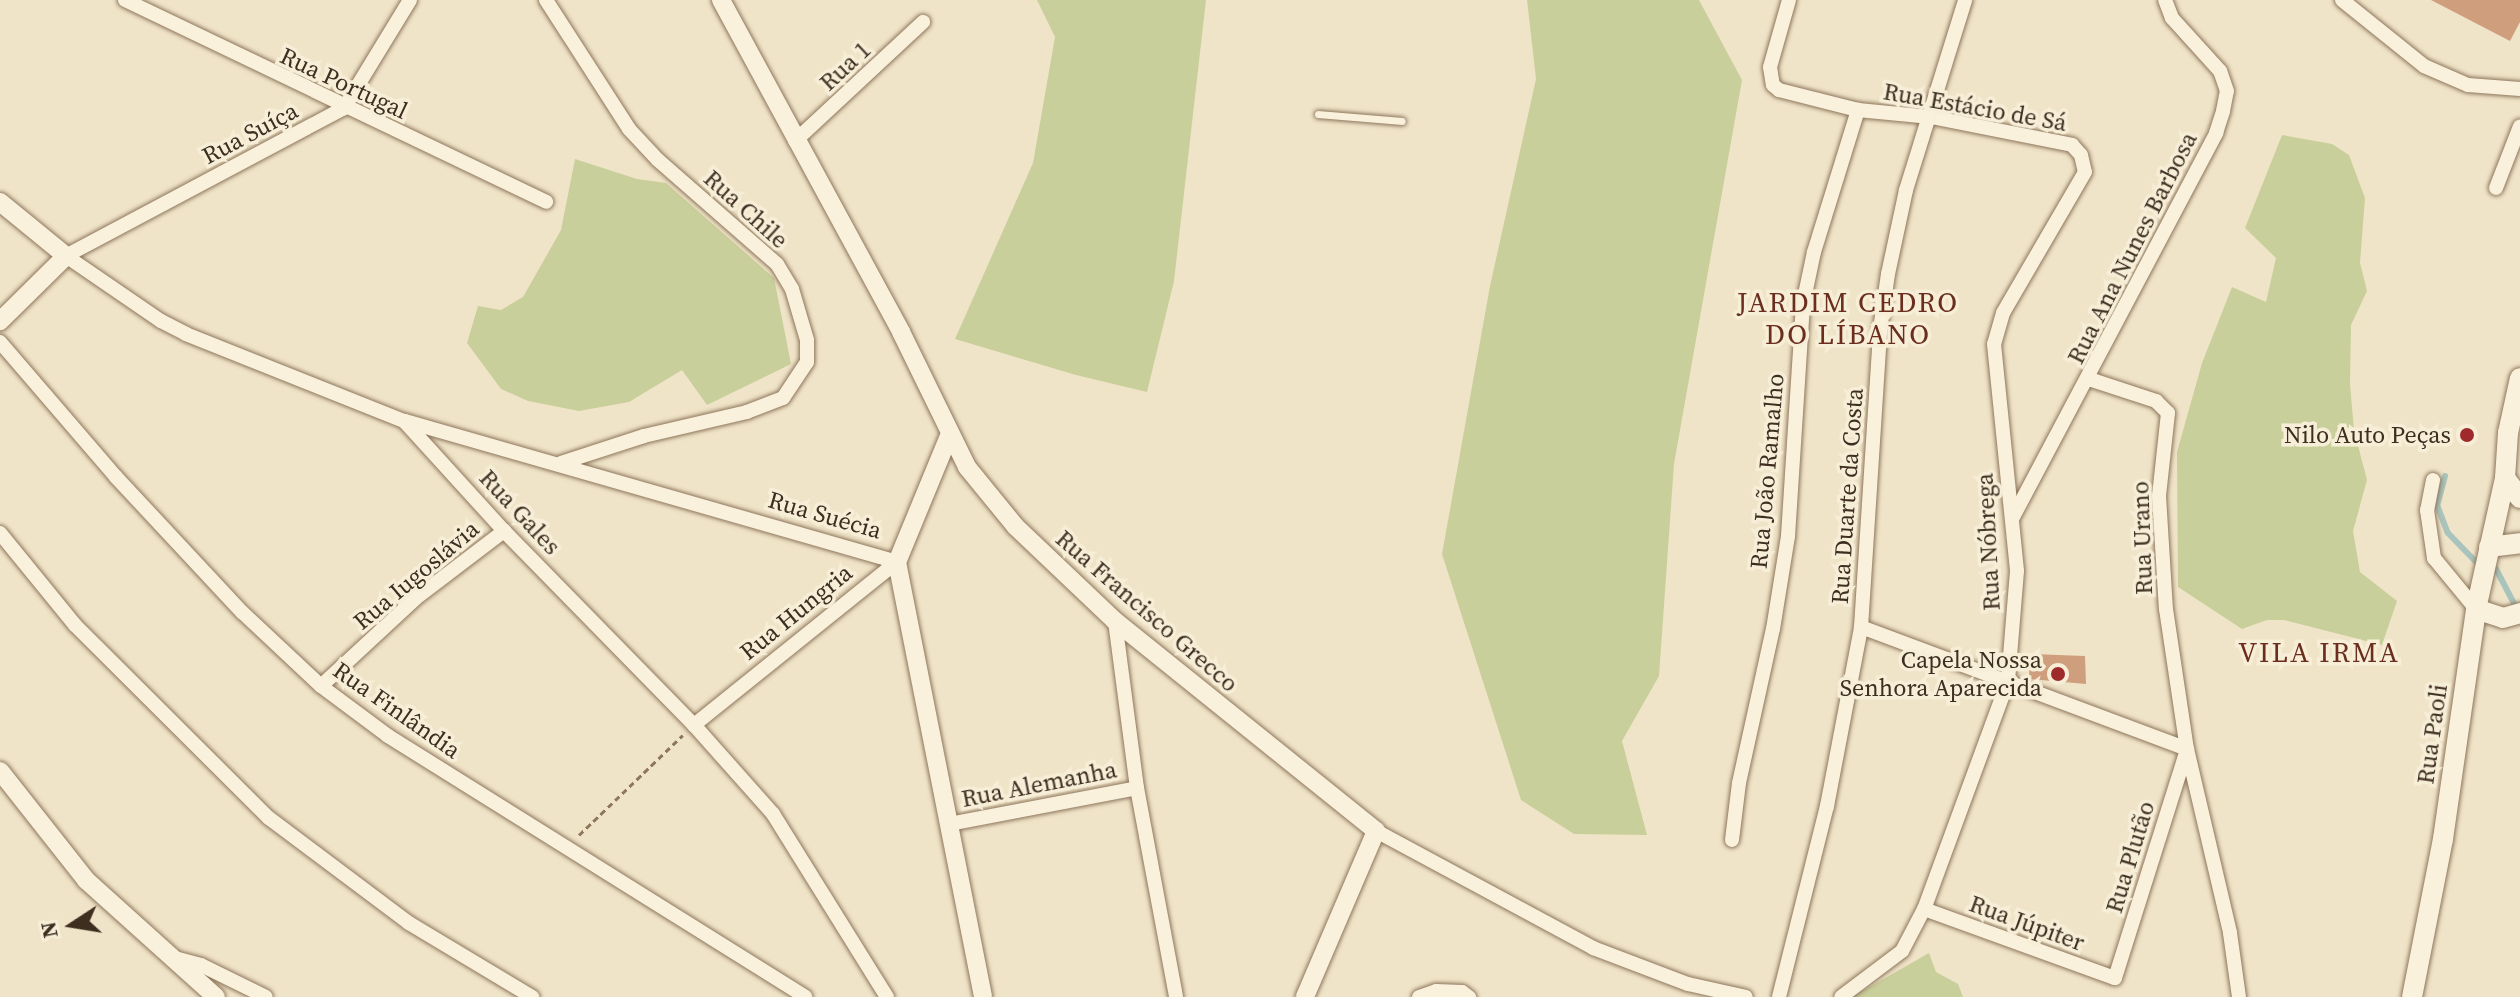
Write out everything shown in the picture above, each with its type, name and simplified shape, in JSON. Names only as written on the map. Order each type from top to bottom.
[{"type":"main road","name":"Rua Paoli","points":[[2412,997],[2443,839],[2476,609],[2505,478],[2508,433],[2520,378]]},
{"type":"main road","points":[[2505,478],[2520,498]]},
{"type":"main road","points":[[2489,547],[2520,543]]},
{"type":"main road","points":[[2476,609],[2512,616]]},
{"type":"street","name":"Rua Portugal","points":[[125,0],[344,108],[546,202]]},
{"type":"street","points":[[344,108],[410,0]]},
{"type":"street","name":"Rua Chile","points":[[546,0],[629,129],[658,160],[777,264],[792,289],[807,340],[807,362],[783,398],[747,412],[644,436],[561,463]]},
{"type":"street","name":"Rua Estácio de Sá","points":[[1789,0],[1770,67],[1773,85],[1786,92],[1858,110],[1931,117],[2064,142],[2072,145],[2081,155]]},
{"type":"street","name":"Rua Duarte da Costa","points":[[1779,997],[1827,806],[1861,627],[1886,288],[1906,190],[1965,0]]},
{"type":"street","name":"Rua Ana Nunes Barbosa","points":[[2012,520],[2216,133],[2223,111],[2227,91],[2220,71],[2172,18],[2165,0]]},
{"type":"street","points":[[2342,0],[2424,66],[2468,85],[2520,89]]},
{"type":"street","name":"Rua Francisco Grecco","points":[[724,1],[795,141],[907,344],[949,436],[967,467],[1016,527],[1115,621],[1376,831],[1554,927],[1626,962],[1688,984],[1746,997]]},
{"type":"street","name":"Rua 1","points":[[795,141],[923,22]]},
{"type":"street","name":"Rua Suíça","points":[[66,256],[344,108]]},
{"type":"street","name":"Rua João Ramalho","points":[[1732,840],[1739,783],[1773,629],[1788,536],[1803,304],[1814,252],[1858,110]]},
{"type":"street","points":[[2496,188],[2520,126]]},
{"type":"street","name":"Rua Nóbrega","points":[[1841,997],[1902,951],[1924,909],[2008,681],[2016,608],[2012,520],[1994,344],[1997,327],[2078,188],[2085,172],[2081,155]]},
{"type":"street","name":"Rua Gales","points":[[0,202],[66,256],[161,321],[186,334],[404,421],[504,531],[694,725],[773,814],[887,997]]},
{"type":"street","points":[[0,321],[66,256]]},
{"type":"street","name":"Rua Finlândia","points":[[0,342],[116,477],[242,612],[321,686],[388,736],[805,997]]},
{"type":"street","name":"Rua Urano","points":[[2089,379],[2156,401],[2168,413],[2159,496],[2159,533],[2187,749],[2230,933],[2239,997]]},
{"type":"street","name":"Rua Suécia","points":[[404,421],[561,463],[897,562],[983,997]]},
{"type":"street","name":"Rua Hungria","points":[[694,725],[897,562],[949,436]]},
{"type":"street","points":[[2433,480],[2427,510],[2434,558],[2476,609]]},
{"type":"street","name":"Rua Iugoslávia","points":[[321,686],[416,598],[504,531]]},
{"type":"street","points":[[0,533],[75,625],[269,818],[409,923],[532,997]]},
{"type":"street","points":[[1115,621],[1137,788],[1176,997]]},
{"type":"street","points":[[1861,627],[2187,749]]},
{"type":"street","name":"Rua Plutão","points":[[2115,978],[2187,749]]},
{"type":"street","points":[[0,771],[86,880],[216,997]]},
{"type":"street","name":"Rua Alemanha","points":[[949,824],[1137,788]]},
{"type":"street","points":[[1305,997],[1376,831]]},
{"type":"street","name":"Rua Júpiter","points":[[1924,909],[2115,978]]},
{"type":"street","points":[[167,956],[201,965],[266,997]]},
{"type":"street","points":[[1419,997],[1436,991],[1462,992],[1469,997]]},
{"type":"lane","points":[[1318,114],[1402,121]]},
{"type":"path","points":[[568,846],[694,725]]},
{"type":"green space","points":[[1037,0],[1206,0],[1174,281],[1147,392],[1076,375],[955,339],[1033,163],[1055,37]]},
{"type":"green space","points":[[1527,0],[1699,0],[1742,80],[1674,464],[1659,676],[1622,741],[1647,835],[1574,834],[1521,800],[1442,554],[1490,286],[1536,79]]},
{"type":"green space","points":[[2282,135],[2332,144],[2349,155],[2365,198],[2360,263],[2367,291],[2351,325],[2350,384],[2354,430],[2367,480],[2353,531],[2360,572],[2397,601],[2382,645],[2284,620],[2267,620],[2242,629],[2178,587],[2177,452],[2202,363],[2232,287],[2266,302],[2276,258],[2245,228]]},
{"type":"green space","points":[[575,159],[637,179],[666,183],[774,278],[791,364],[707,405],[682,370],[629,402],[579,411],[528,401],[501,389],[467,343],[478,306],[501,310],[523,297],[561,230]]},
{"type":"green space","points":[[1929,953],[1936,972],[1958,984],[1963,997],[1852,997]]},
{"type":"building","points":[[2431,0],[2520,0],[2520,22],[2510,41]]},
{"type":"building","name":"Capela Nossa Senhora Aparecida","points":[[2030,654],[2085,656],[2086,684],[2029,679]]},
{"type":"waterway","points":[[2445,476],[2437,505],[2448,533],[2476,562]]},
{"type":"waterway","points":[[2496,569],[2518,611]]},
{"type":"place","name":"Nilo Auto Peças","points":[[2467,435]]},
{"type":"place","name":"Capela Nossa Senhora Aparecida","points":[[2058,674]]},
{"type":"district","name":"JARDIM CEDRO DO LÍBANO","points":[[1848,318]]},
{"type":"district","name":"VILA IRMA","points":[[2319,652]]}]
